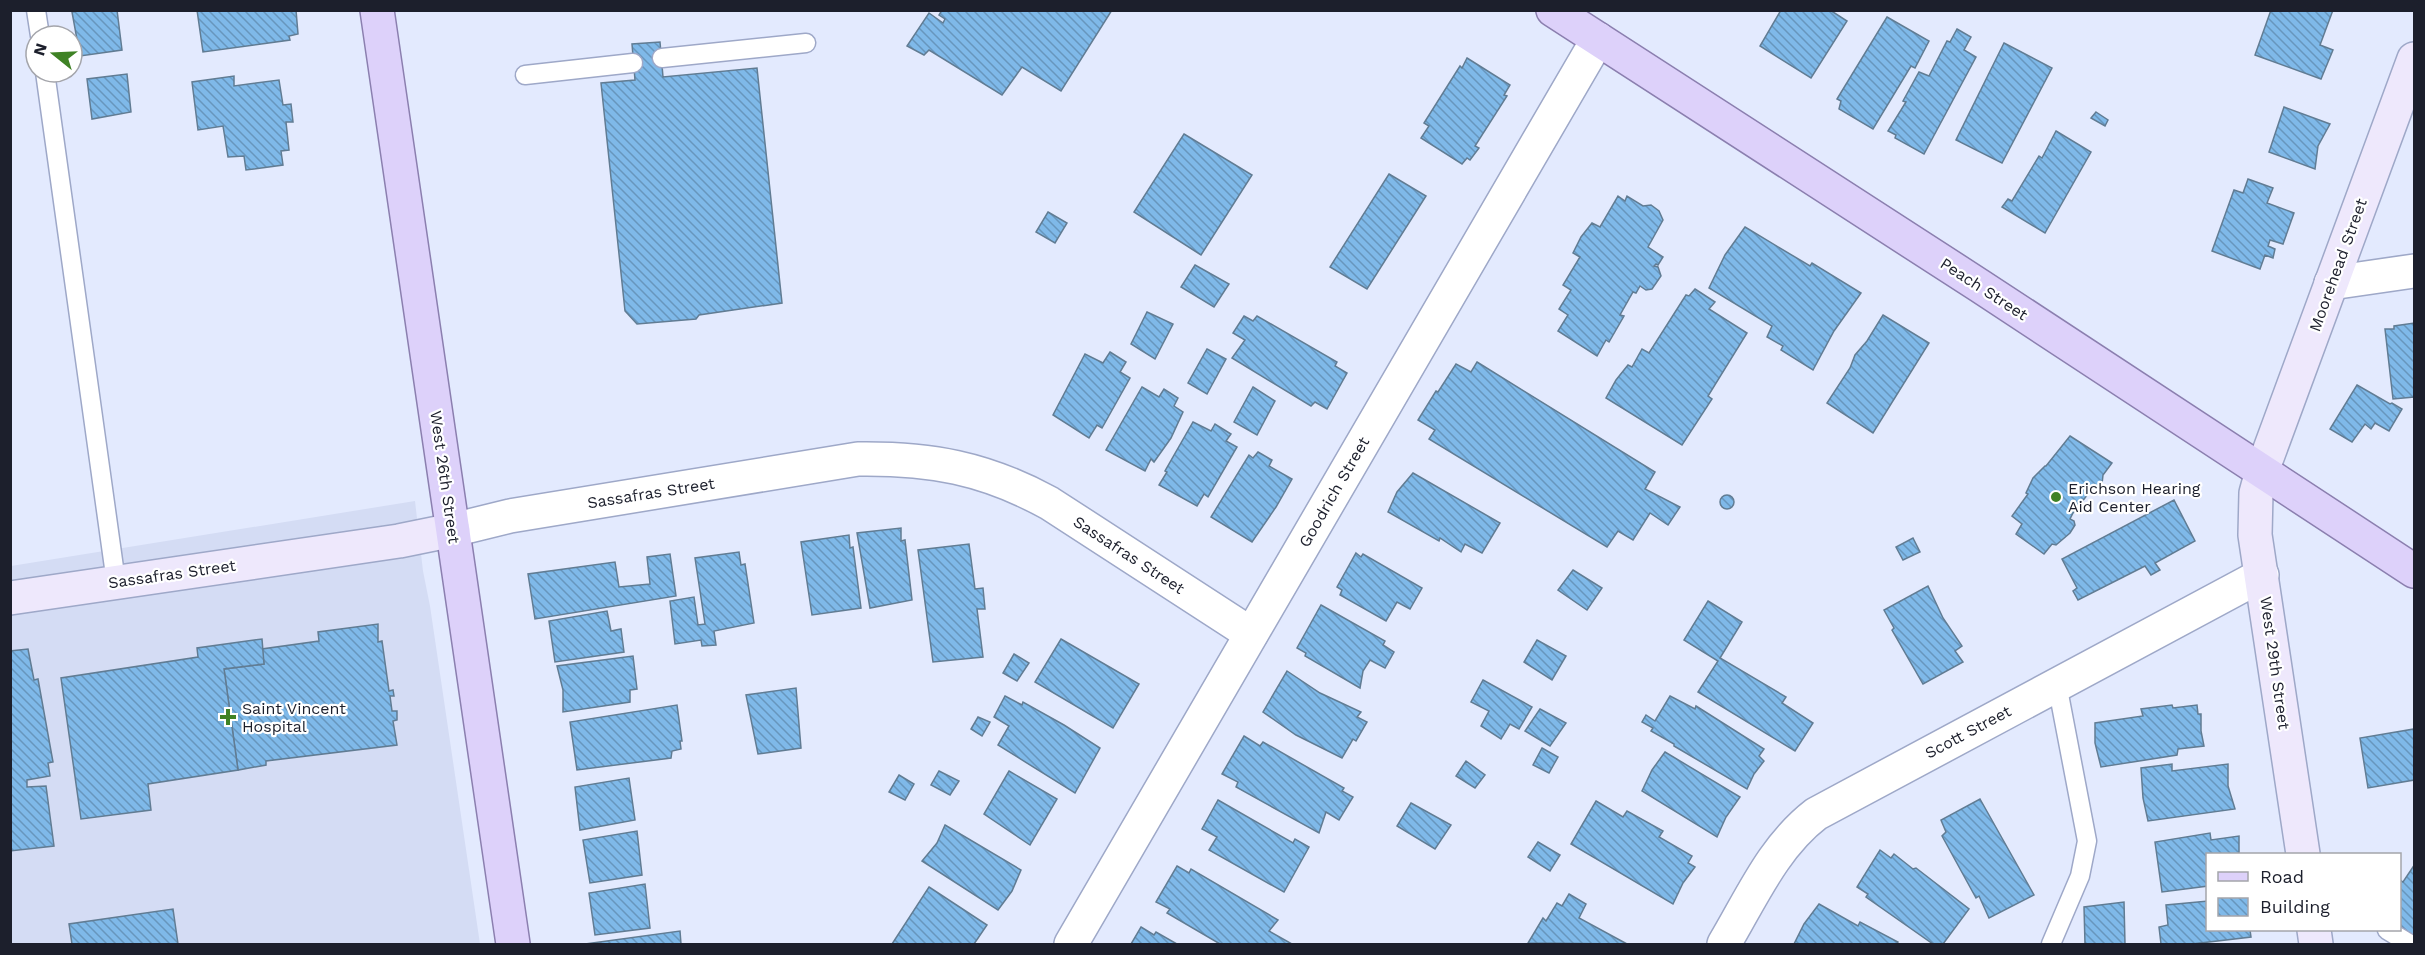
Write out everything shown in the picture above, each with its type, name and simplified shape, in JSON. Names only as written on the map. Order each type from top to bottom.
[{"type":"main road","name":"West 26th Street","points":[[377,10],[513,945]]},
{"type":"main road","name":"Peach Street","points":[[1552,10],[2415,571]]},
{"type":"street","name":"Goodrich Street","points":[[1071,945],[1598,39]]},
{"type":"street","name":"Moorehead Street","points":[[2262,471],[2415,59]]},
{"type":"street","points":[[2331,283],[2415,271]]},
{"type":"street","name":"Sassafras Street","points":[[10,598],[399,541],[510,516],[858,459],[899,458],[981,472],[1017,485],[1251,634]]},
{"type":"street","name":"West 29th Street","points":[[2262,471],[2256,494],[2255,535],[2303,853]]},
{"type":"street","name":"Scott Street","points":[[1724,945],[1780,848],[1796,829],[1816,814],[2262,575]]},
{"type":"lane","points":[[662,58],[806,42]]},
{"type":"lane","points":[[525,75],[633,63]]},
{"type":"lane","points":[[47,84],[116,582]]},
{"type":"lane","points":[[2051,945],[2080,876],[2087,841],[2057,684]]},
{"type":"lane","points":[[2389,931],[2410,945]]},
{"type":"shaded area","name":"Saint Vincent Hospital","points":[[415,501],[423,571],[480,944],[11,944],[11,566]]},
{"type":"building","points":[[117,10],[122,50],[84,55],[84,24],[74,24],[72,12]]},
{"type":"building","points":[[197,10],[296,10],[298,34],[289,36],[290,40],[203,52]]},
{"type":"building","points":[[942,10],[1112,10],[1061,91],[1022,67],[1002,95],[929,50],[924,55],[907,46],[929,13],[943,23],[945,19],[939,15]]},
{"type":"building","points":[[1781,10],[1830,10],[1847,21],[1811,78],[1760,46]]},
{"type":"building","points":[[2271,10],[2333,10],[2320,45],[2333,50],[2321,79],[2255,55]]},
{"type":"building","points":[[1887,17],[1929,41],[1915,68],[1911,66],[1873,129],[1839,109],[1841,101],[1837,99]]},
{"type":"building","points":[[1957,29],[1971,37],[1964,50],[1976,57],[1924,154],[1895,138],[1896,135],[1888,131],[1906,102],[1903,101],[1919,72],[1929,76],[1947,41],[1950,42]]},
{"type":"building","points":[[660,42],[663,77],[757,68],[782,303],[699,315],[696,319],[637,324],[625,311],[601,83],[635,80],[632,44]]},
{"type":"building","points":[[2004,43],[2052,68],[2002,163],[1956,140]]},
{"type":"building","points":[[1467,58],[1510,85],[1504,95],[1507,96],[1475,146],[1479,148],[1470,160],[1467,158],[1462,164],[1421,138],[1429,126],[1424,123]]},
{"type":"building","points":[[127,74],[131,112],[92,119],[87,79]]},
{"type":"building","points":[[234,76],[234,86],[279,80],[283,105],[291,104],[293,122],[286,122],[289,150],[281,151],[283,165],[246,170],[244,156],[228,157],[223,126],[198,130],[192,82]]},
{"type":"building","points":[[2284,107],[2330,124],[2318,146],[2315,169],[2269,152]]},
{"type":"building","points":[[2096,112],[2108,120],[2105,126],[2091,118]]},
{"type":"building","points":[[2056,131],[2091,152],[2045,233],[2002,207],[2008,199],[2012,201],[2039,156],[2042,158]]},
{"type":"building","points":[[1184,134],[1252,175],[1201,255],[1134,212]]},
{"type":"building","points":[[1389,174],[1426,196],[1367,289],[1330,267]]},
{"type":"building","points":[[2248,179],[2273,188],[2267,203],[2294,213],[2283,244],[2270,240],[2268,246],[2275,249],[2273,258],[2265,255],[2260,269],[2212,251],[2234,190],[2243,193]]},
{"type":"building","points":[[1618,196],[1625,201],[1627,196],[1643,206],[1651,205],[1659,211],[1663,220],[1648,247],[1663,257],[1658,265],[1654,266],[1658,267],[1661,276],[1652,289],[1646,290],[1640,286],[1636,293],[1633,292],[1620,315],[1624,316],[1609,342],[1606,340],[1597,356],[1558,331],[1568,315],[1559,309],[1571,290],[1563,285],[1580,257],[1573,253],[1581,237],[1592,223],[1600,227]]},
{"type":"building","points":[[1048,212],[1067,223],[1055,243],[1036,232]]},
{"type":"building","points":[[1745,227],[1810,266],[1812,263],[1861,293],[1834,331],[1813,370],[1781,350],[1783,346],[1767,337],[1772,326],[1709,288],[1725,255]]},
{"type":"building","points":[[1195,265],[1229,284],[1214,307],[1181,287]]},
{"type":"building","points":[[1695,289],[1715,302],[1709,309],[1747,333],[1708,396],[1712,399],[1682,445],[1606,398],[1628,365],[1632,367],[1642,349],[1649,353],[1686,295],[1689,296]]},
{"type":"building","points":[[1147,312],[1173,324],[1155,359],[1131,344]]},
{"type":"building","points":[[1883,315],[1929,343],[1873,433],[1827,403],[1850,368],[1855,355],[1867,341]]},
{"type":"building","points":[[1244,316],[1253,321],[1257,316],[1337,362],[1335,366],[1347,373],[1327,409],[1315,402],[1311,406],[1232,358],[1245,340],[1233,333]]},
{"type":"building","points":[[2414,323],[2414,397],[2393,399],[2385,329],[2394,329],[2394,326]]},
{"type":"building","points":[[1207,349],[1226,359],[1207,394],[1188,383]]},
{"type":"building","points":[[1110,352],[1126,362],[1120,372],[1130,378],[1102,428],[1097,425],[1089,438],[1053,415],[1085,354],[1103,363]]},
{"type":"building","points":[[1477,362],[1655,472],[1645,489],[1680,507],[1668,525],[1650,513],[1633,540],[1618,531],[1607,547],[1429,439],[1435,430],[1418,420],[1436,391],[1438,392],[1456,364],[1471,372]]},
{"type":"building","points":[[2357,385],[2402,409],[2389,431],[2375,423],[2371,429],[2365,424],[2352,442],[2330,429]]},
{"type":"building","points":[[1142,387],[1159,397],[1164,389],[1178,398],[1174,406],[1183,412],[1171,438],[1154,462],[1151,459],[1145,471],[1106,450]]},
{"type":"building","points":[[1253,387],[1275,401],[1257,435],[1234,422]]},
{"type":"building","points":[[1193,422],[1211,431],[1215,424],[1231,434],[1226,441],[1237,447],[1208,497],[1204,494],[1197,506],[1159,485]]},
{"type":"building","points":[[2070,436],[2112,463],[2103,475],[2102,484],[2092,489],[2073,513],[2070,519],[2075,525],[2070,533],[2056,545],[2052,544],[2044,554],[2016,534],[2022,524],[2012,516],[2028,494],[2026,493],[2033,478],[2046,466]]},
{"type":"building","points":[[1258,452],[1272,460],[1269,466],[1292,479],[1252,542],[1211,517],[1249,455],[1253,458]]},
{"type":"building","points":[[1413,473],[1500,523],[1482,553],[1465,544],[1461,552],[1440,538],[1439,541],[1388,512],[1397,492]]},
{"type":"building","points":[[1724,495],[1730,495],[1734,502],[1730,509],[1724,509],[1720,505],[1720,499]]},
{"type":"building","points":[[2174,500],[2195,541],[2155,563],[2160,570],[2151,575],[2145,566],[2078,600],[2073,591],[2077,588],[2062,559]]},
{"type":"building","points":[[901,528],[901,541],[905,540],[912,600],[870,608],[857,533]]},
{"type":"building","points":[[849,535],[850,548],[853,547],[861,608],[812,615],[801,542]]},
{"type":"building","points":[[1913,538],[1920,552],[1903,560],[1896,547]]},
{"type":"building","points":[[969,544],[975,589],[983,588],[985,609],[977,609],[983,657],[933,662],[918,550]]},
{"type":"building","points":[[739,552],[741,565],[745,564],[754,623],[714,631],[716,645],[702,646],[701,640],[675,644],[670,601],[694,597],[698,625],[705,624],[695,558]]},
{"type":"building","points":[[1356,553],[1361,557],[1363,554],[1422,588],[1410,609],[1397,602],[1386,621],[1340,595],[1342,590],[1337,587]]},
{"type":"building","points":[[670,554],[676,596],[535,619],[528,574],[615,562],[619,587],[650,584],[647,557]]},
{"type":"building","points":[[1573,570],[1602,588],[1587,610],[1558,590]]},
{"type":"building","points":[[1928,586],[1943,618],[1962,646],[1955,651],[1963,662],[1923,684],[1892,630],[1894,628],[1884,610]]},
{"type":"building","points":[[1708,601],[1742,622],[1720,658],[1786,697],[1782,703],[1813,723],[1795,751],[1698,692],[1718,661],[1684,640]]},
{"type":"building","points":[[1321,605],[1385,641],[1383,645],[1394,652],[1385,668],[1370,660],[1363,671],[1360,688],[1305,656],[1306,653],[1297,648]]},
{"type":"building","points":[[607,611],[611,631],[621,629],[624,652],[555,662],[549,621]]},
{"type":"building","points":[[378,624],[378,642],[382,641],[389,691],[393,690],[394,696],[390,696],[392,711],[397,711],[397,720],[393,721],[397,745],[266,761],[266,765],[238,770],[224,669],[264,664],[262,649],[319,641],[318,632]]},
{"type":"building","points":[[262,639],[264,664],[224,669],[238,770],[148,784],[151,810],[81,819],[61,678],[198,657],[197,648]]},
{"type":"building","points":[[1061,639],[1139,684],[1113,728],[1035,682]]},
{"type":"building","points":[[1537,640],[1566,656],[1552,680],[1524,662]]},
{"type":"building","points":[[28,649],[34,680],[38,679],[53,762],[48,763],[50,776],[27,780],[27,787],[46,786],[54,846],[10,851],[10,651]]},
{"type":"building","points":[[1014,654],[1029,663],[1017,681],[1003,673]]},
{"type":"building","points":[[633,656],[637,689],[630,690],[630,702],[563,712],[563,690],[557,666]]},
{"type":"building","points":[[1287,671],[1320,693],[1361,712],[1357,717],[1367,722],[1356,741],[1353,739],[1342,758],[1296,735],[1263,712]]},
{"type":"building","points":[[1483,680],[1532,707],[1519,729],[1510,724],[1501,739],[1481,726],[1489,711],[1471,702]]},
{"type":"building","points":[[796,688],[801,748],[758,754],[746,695]]},
{"type":"building","points":[[1005,696],[1022,705],[1023,702],[1100,748],[1075,793],[998,745],[1009,726],[994,717]]},
{"type":"building","points":[[1670,696],[1695,709],[1696,706],[1764,749],[1759,756],[1764,761],[1754,774],[1747,789],[1674,746],[1642,722],[1646,715],[1655,721]]},
{"type":"building","points":[[677,705],[682,741],[680,741],[681,749],[672,751],[671,758],[577,770],[570,722]]},
{"type":"building","points":[[2172,705],[2173,708],[2197,705],[2198,714],[2201,714],[2204,746],[2178,749],[2177,755],[2101,767],[2095,743],[2095,723],[2143,716],[2141,709]]},
{"type":"building","points":[[1540,709],[1566,723],[1550,746],[1525,731]]},
{"type":"building","points":[[978,717],[990,722],[982,736],[971,729]]},
{"type":"building","points":[[2414,729],[2414,780],[2368,788],[2360,738]]},
{"type":"building","points":[[1244,736],[1260,746],[1263,742],[1344,788],[1342,791],[1353,797],[1339,820],[1326,812],[1319,833],[1236,787],[1238,782],[1222,774]]},
{"type":"building","points":[[1542,748],[1558,757],[1549,773],[1533,765]]},
{"type":"building","points":[[1665,752],[1740,797],[1726,817],[1717,837],[1642,791],[1652,770]]},
{"type":"building","points":[[1466,761],[1485,775],[1475,788],[1456,776]]},
{"type":"building","points":[[2172,764],[2172,771],[2228,764],[2228,786],[2235,809],[2148,821],[2143,798],[2141,768]]},
{"type":"building","points":[[939,771],[959,781],[950,795],[931,785]]},
{"type":"building","points":[[1009,771],[1057,799],[1030,845],[984,814]]},
{"type":"building","points":[[899,775],[914,784],[905,800],[889,792]]},
{"type":"building","points":[[629,778],[635,820],[580,830],[575,787]]},
{"type":"building","points":[[1980,799],[2034,895],[1989,918],[1979,896],[1976,898],[1942,836],[1946,832],[1941,820]]},
{"type":"building","points":[[1218,800],[1293,843],[1295,839],[1309,847],[1284,892],[1209,850],[1217,837],[1202,829]]},
{"type":"building","points":[[1596,801],[1623,817],[1627,811],[1663,831],[1659,837],[1692,856],[1688,863],[1695,867],[1683,883],[1673,904],[1571,844]]},
{"type":"building","points":[[1411,803],[1451,825],[1435,849],[1397,826]]},
{"type":"building","points":[[945,825],[1021,870],[1012,891],[998,910],[922,861],[937,843]]},
{"type":"building","points":[[637,831],[642,875],[590,883],[583,840]]},
{"type":"building","points":[[2210,833],[2211,840],[2239,836],[2239,853],[2206,853],[2206,886],[2162,892],[2155,842]]},
{"type":"building","points":[[1538,842],[1560,855],[1550,871],[1528,857]]},
{"type":"building","points":[[1880,850],[1891,858],[1894,854],[1913,869],[1916,868],[1969,909],[1943,944],[1933,944],[1866,897],[1868,894],[1857,887]]},
{"type":"building","points":[[1177,866],[1189,873],[1191,869],[1278,920],[1269,931],[1292,944],[1220,944],[1167,913],[1170,909],[1156,902]]},
{"type":"building","points":[[2413,867],[2414,936],[2401,927],[2401,881],[2403,882]]},
{"type":"building","points":[[645,884],[650,928],[595,935],[589,893]]},
{"type":"building","points":[[929,887],[987,925],[974,944],[892,944]]},
{"type":"building","points":[[1569,894],[1586,904],[1579,918],[1627,944],[1528,943],[1543,918],[1546,921],[1557,903],[1562,906]]},
{"type":"building","points":[[2206,901],[2206,931],[2250,931],[2251,937],[2192,944],[2161,944],[2159,927],[2168,925],[2166,905]]},
{"type":"building","points":[[2124,902],[2125,944],[2085,944],[2084,907]]},
{"type":"building","points":[[1819,904],[1858,926],[1860,922],[1898,942],[1897,944],[1794,944],[1804,924]]},
{"type":"building","points":[[173,909],[178,944],[72,944],[69,924]]},
{"type":"building","points":[[1141,927],[1154,935],[1156,932],[1177,944],[1131,944]]},
{"type":"building","points":[[680,931],[681,944],[585,944]]},
{"type":"place","name":"Erichson Hearing Aid Center","points":[[2056,497]]},
{"type":"place","name":"Saint Vincent Hospital","points":[[228,717]]}]
